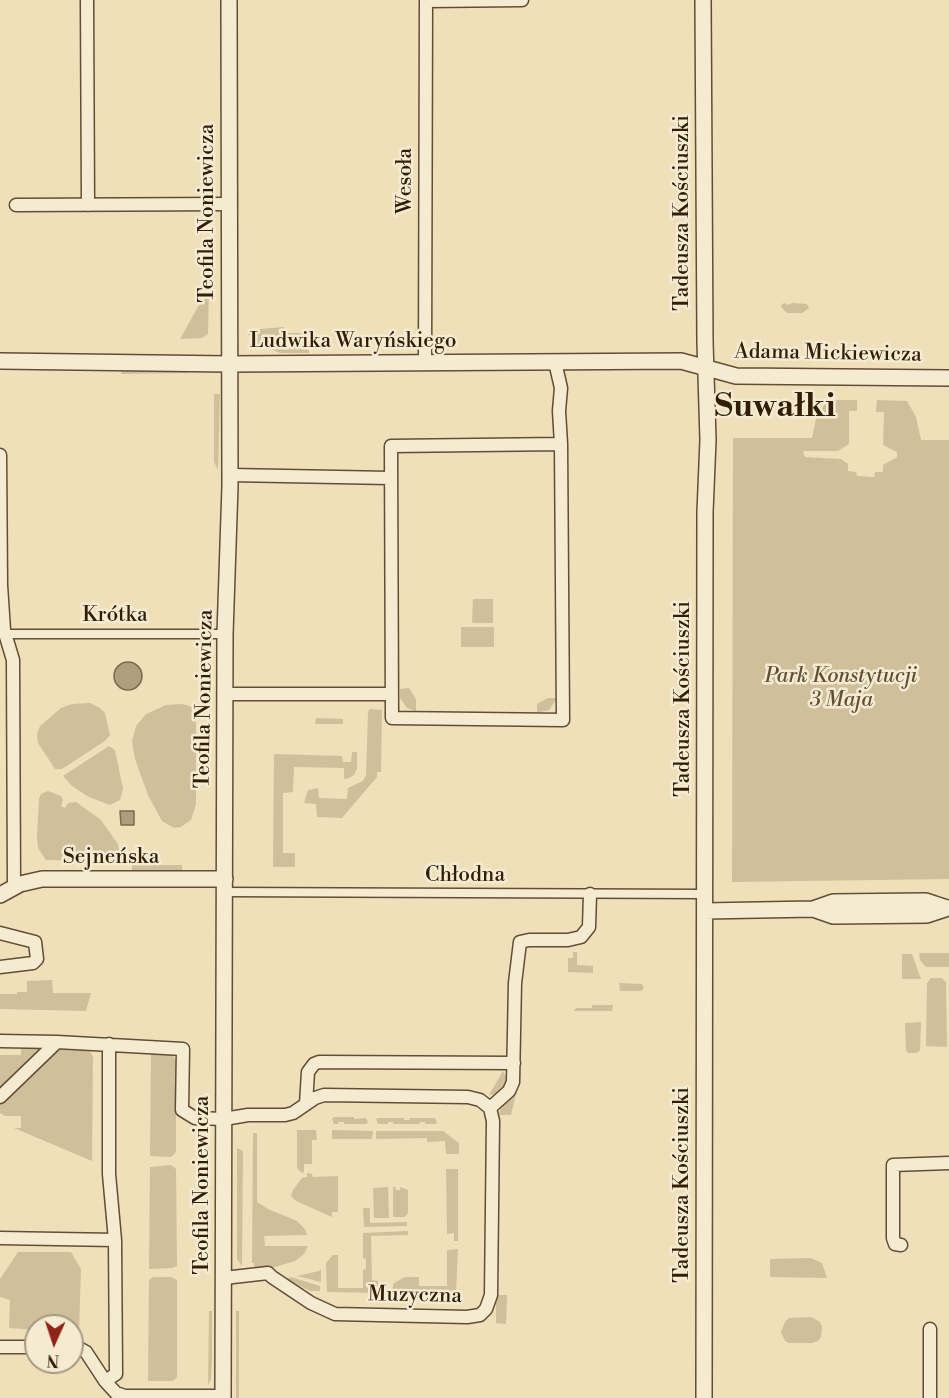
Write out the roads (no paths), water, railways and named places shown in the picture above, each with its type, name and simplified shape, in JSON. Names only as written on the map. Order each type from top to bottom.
[{"type":"street","points":[[87,0],[88,205]]},
{"type":"street","name":"Teofila Noniewicza","points":[[223,1397],[225,634],[230,550],[231,475],[229,0]]},
{"type":"street","points":[[426,0],[522,0]]},
{"type":"street","name":"Wesoła","points":[[425,363],[426,0]]},
{"type":"street","name":"Tadeusza Kościuszki","points":[[703,0],[708,450],[705,512],[704,1398]]},
{"type":"street","points":[[16,205],[230,204]]},
{"type":"street","name":"Ludwika Waryńskiego","points":[[0,361],[229,364],[681,361],[706,368]]},
{"type":"street","points":[[555,362],[561,388],[559,411],[561,444],[563,720],[392,718],[390,446],[561,444]]},
{"type":"street","name":"Adama Mickiewicza","points":[[706,368],[736,376],[949,378]]},
{"type":"street","points":[[0,455],[1,585],[5,634],[13,660],[7,891]]},
{"type":"street","points":[[231,475],[390,478]]},
{"type":"street","name":"Krótka","points":[[5,634],[225,634]]},
{"type":"street","points":[[225,694],[391,694]]},
{"type":"street","name":"Sejneńska","points":[[7,891],[25,882],[42,879],[225,886]]},
{"type":"street","name":"Chłodna","points":[[225,886],[590,894],[705,894]]},
{"type":"street","points":[[0,1041],[183,1049],[182,1110],[195,1118],[224,1119],[248,1115],[285,1115],[293,1113],[315,1098],[324,1095],[468,1097],[480,1100],[490,1108],[512,1087],[514,1077],[515,984],[520,942],[568,940],[581,937],[589,927],[590,894]]},
{"type":"street","points":[[705,911],[813,909],[833,916],[927,915],[948,908]]},
{"type":"street","points":[[0,933],[35,942],[37,959],[33,963],[0,967]]},
{"type":"street","points":[[0,1097],[57,1042]]},
{"type":"street","points":[[105,1382],[116,1374],[114,1240],[109,1174],[109,1044]]},
{"type":"street","points":[[306,1104],[308,1072],[314,1064],[319,1062],[514,1063]]},
{"type":"street","name":"Muzyczna","points":[[224,1278],[268,1273],[311,1303],[335,1314],[463,1317],[480,1315],[486,1310],[490,1295],[493,1121],[490,1108]]},
{"type":"street","points":[[901,1245],[895,1244],[893,1238],[893,1165],[949,1163]]},
{"type":"street","points":[[0,1238],[114,1240]]},
{"type":"street","points":[[930,1329],[930,1398]]},
{"type":"street","points":[[0,1347],[24,1347]]},
{"type":"street","points":[[84,1351],[105,1382],[116,1393],[125,1396],[223,1397]]},
{"type":"district","name":"Suwałki","points":[[775,408]]},
{"type":"park label","name":"Park Konstytucji 3 Maja","points":[[841,689]]}]
